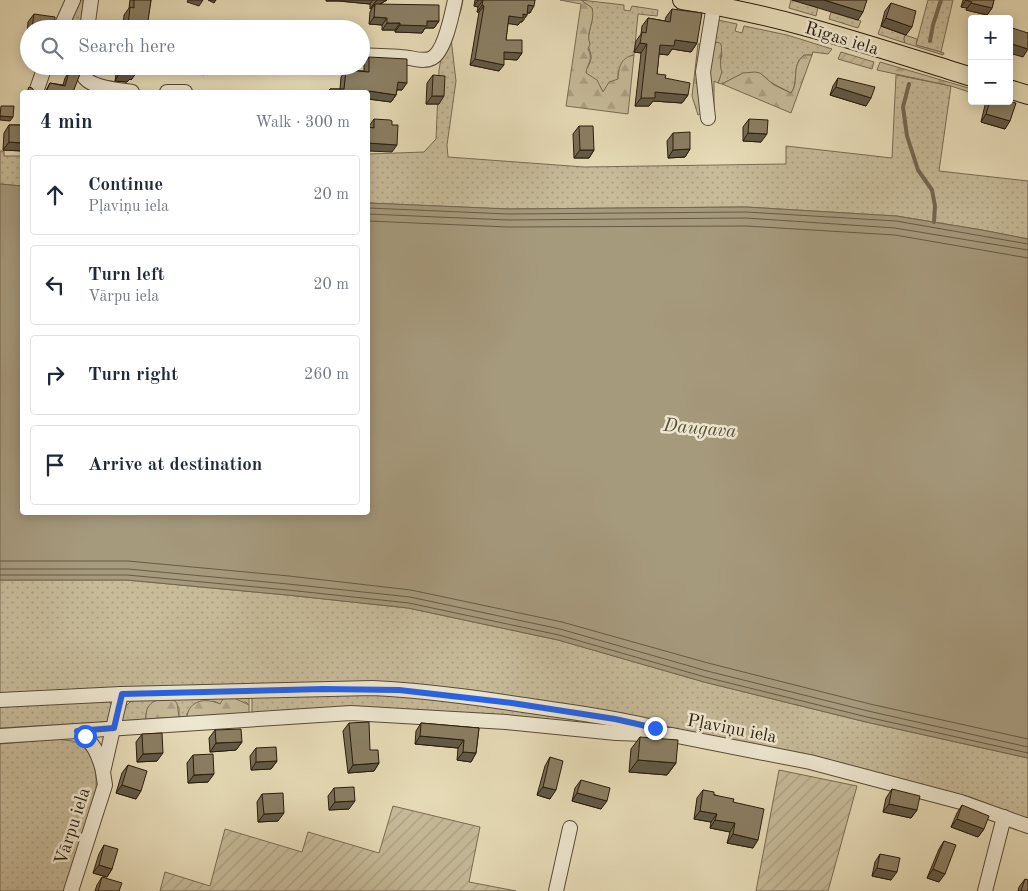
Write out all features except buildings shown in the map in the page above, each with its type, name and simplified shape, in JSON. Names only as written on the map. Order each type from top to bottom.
[{"type":"main road","name":"Rīgas iela","points":[[682,0],[714,5],[734,4],[968,76]]},
{"type":"main road","points":[[1013,90],[1028,95]]},
{"type":"street","points":[[64,20],[73,0]]},
{"type":"street","points":[[88,20],[91,0]]},
{"type":"street","points":[[370,55],[424,60],[431,58],[437,53],[443,42],[455,0]]},
{"type":"street","points":[[708,118],[703,72],[714,5]]},
{"type":"street","points":[[37,90],[42,75]]},
{"type":"street","points":[[84,75],[88,81],[97,85],[122,90]]},
{"type":"street","points":[[0,700],[122,694],[323,689],[399,690],[512,703],[615,719],[655,728],[672,735]]},
{"type":"street","name":"Vārpu iela","points":[[103,772],[122,694]]},
{"type":"street","name":"Pļaviņu iela","points":[[0,736],[351,712],[506,722],[616,733],[672,735],[810,762],[961,802],[1028,826]]},
{"type":"street","name":"Vārpu iela","points":[[71,891],[105,785],[98,754],[85,736],[77,731]]},
{"type":"street","points":[[985,891],[1004,817]]},
{"type":"street","points":[[556,891],[570,828]]},
{"type":"green space","points":[[78,0],[88,0],[85,20],[68,20]]},
{"type":"green space","points":[[461,0],[463,0],[451,38],[456,81],[447,145],[448,157],[584,167],[786,164],[786,146],[892,158],[896,75],[951,86],[939,171],[1028,181],[1028,239],[897,216],[746,207],[508,209],[370,203],[370,154],[424,152],[436,139],[439,70],[442,53]]},
{"type":"green space","points":[[560,0],[581,0],[592,8],[593,17],[588,49],[590,59],[586,73],[597,80],[603,92],[609,82],[618,79],[623,61],[629,56],[634,55],[628,114],[566,106],[581,4]]},
{"type":"green space","points":[[581,0],[624,5],[624,10],[630,11],[632,6],[658,10],[657,16],[638,14],[634,55],[630,56],[618,71],[618,79],[603,92],[600,86],[586,73],[591,58],[588,43],[592,22],[592,8]]},
{"type":"green space","points":[[791,0],[818,7],[816,16],[789,8]]},
{"type":"green space","points":[[928,0],[953,0],[941,52],[916,45]]},
{"type":"green space","points":[[831,12],[861,21],[858,28],[829,19]]},
{"type":"green space","points":[[718,20],[737,24],[735,31],[742,33],[744,26],[787,35],[832,49],[828,54],[813,52],[812,55],[800,59],[796,69],[794,88],[791,93],[768,81],[764,76],[739,75],[722,84],[718,83],[722,55],[715,43]]},
{"type":"green space","points":[[881,26],[905,35],[905,43],[878,34]]},
{"type":"green space","points":[[905,35],[917,39],[916,45],[944,53],[943,55],[905,43]]},
{"type":"green space","points":[[715,43],[721,44],[720,65],[722,72],[718,83],[714,81],[714,114],[707,84]]},
{"type":"green space","points":[[698,44],[702,44],[702,113],[698,115],[692,96]]},
{"type":"green space","points":[[841,52],[874,62],[872,69],[838,59]]},
{"type":"green space","points":[[804,55],[812,55],[791,113],[722,84],[743,73],[755,72],[760,73],[774,85],[791,93],[794,89],[797,64]]},
{"type":"green space","points":[[880,62],[968,88],[968,92],[951,86],[877,70]]},
{"type":"green space","points":[[0,151],[4,151],[4,156],[20,156],[20,186],[0,184]]},
{"type":"green space","points":[[0,580],[126,580],[408,608],[558,640],[704,682],[866,722],[1028,758],[1028,819],[970,797],[631,718],[429,688],[0,696]]},
{"type":"green space","points":[[249,694],[249,705],[246,702],[220,704],[214,701],[187,713],[187,717],[179,717],[179,708],[171,698]]},
{"type":"green space","points":[[252,694],[409,694],[648,730],[252,713]]},
{"type":"green space","points":[[229,697],[249,705],[249,713],[187,717],[188,711],[195,703],[210,701],[220,704],[223,699]]},
{"type":"green space","points":[[171,698],[177,703],[179,717],[146,719],[147,709],[152,702]]},
{"type":"green space","points":[[135,699],[157,699],[146,713],[146,719],[121,721],[125,708]]},
{"type":"green space","points":[[108,701],[112,705],[111,719],[106,722],[0,728],[0,704]]},
{"type":"green space","points":[[57,739],[73,741],[81,745],[91,758],[96,774],[95,799],[66,891],[0,891],[0,744]]},
{"type":"green space","points":[[779,770],[857,786],[828,891],[756,891]]},
{"type":"green space","points":[[393,806],[480,827],[469,882],[516,891],[160,891],[165,872],[210,886],[225,829],[302,852],[308,832],[379,853]]},
{"type":"water","name":"Daugava","points":[[0,184],[20,186],[20,515],[370,515],[370,203],[508,209],[746,207],[896,216],[1028,239],[1028,758],[866,722],[704,682],[558,640],[408,608],[127,580],[0,580]]},
{"type":"waterway","points":[[930,41],[941,0]]},
{"type":"waterway","points":[[909,84],[903,107],[907,136],[918,170],[932,190],[935,206],[934,222]]},
{"type":"route","points":[[85,736],[77,731],[114,728],[122,694],[373,688],[426,692],[512,703],[615,719],[655,728]]}]
